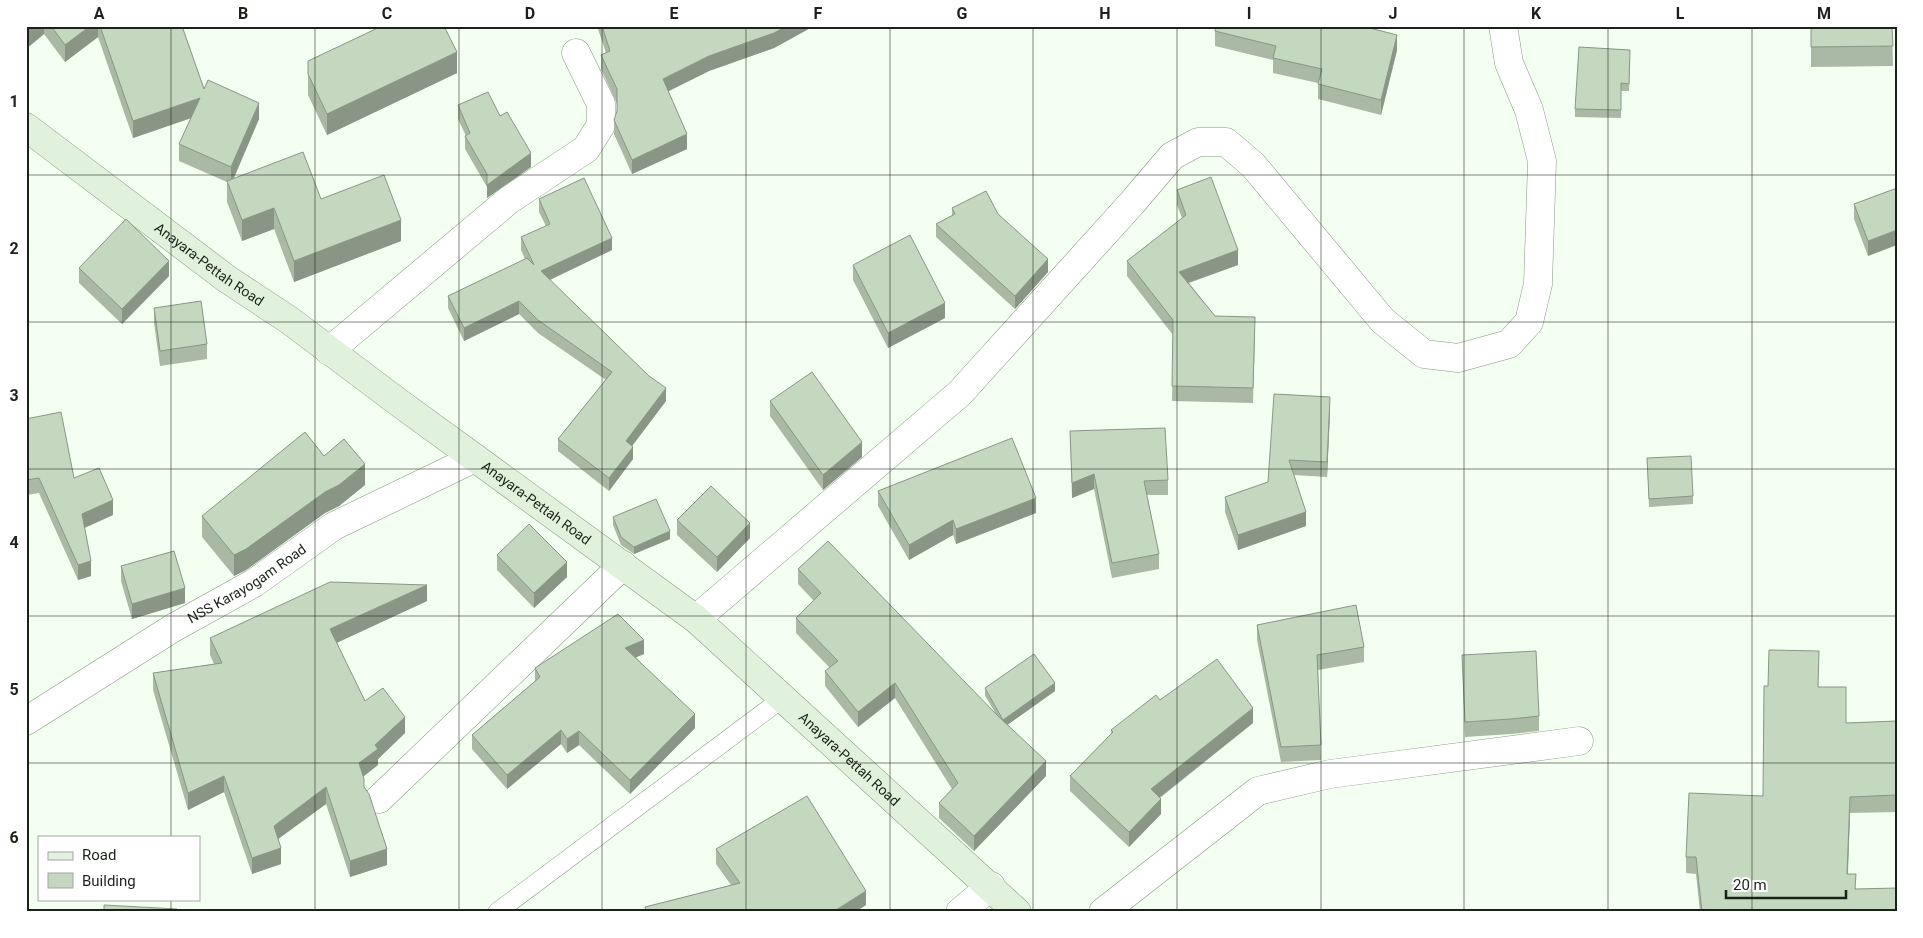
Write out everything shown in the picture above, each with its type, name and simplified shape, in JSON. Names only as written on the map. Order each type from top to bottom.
[{"type":"main road","name":"Anayara-Pettah Road","points":[[26,127],[227,279],[289,320],[328,351],[696,619],[991,886],[1017,912]]},
{"type":"street","points":[[696,619],[960,393],[1172,156],[1198,142],[1226,142],[1253,165],[1383,321],[1424,354],[1458,358],[1509,344],[1528,322],[1538,284],[1542,161],[1528,110],[1509,64],[1503,26]]},
{"type":"street","points":[[328,351],[509,200],[586,149],[601,125],[601,104],[576,53]]},
{"type":"street","name":"NSS Karayogam Road","points":[[26,721],[173,628],[254,583],[334,526],[475,458]]},
{"type":"street","points":[[379,799],[622,565]]},
{"type":"street","points":[[1103,912],[1258,791],[1330,774],[1579,741]]},
{"type":"street","points":[[960,912],[991,886]]},
{"type":"lane","points":[[497,912],[784,698]]},
{"type":"building","points":[[26,26],[33,26],[26,33]]},
{"type":"building","points":[[51,26],[90,26],[65,45]]},
{"type":"building","points":[[100,26],[182,26],[204,89],[208,80],[259,103],[231,167],[179,144],[200,98],[133,121]]},
{"type":"building","points":[[382,26],[444,26],[457,52],[327,114],[308,74],[308,61]]},
{"type":"building","points":[[602,26],[787,26],[774,33],[709,56],[663,79],[687,134],[632,160],[614,120],[617,111],[617,89],[601,55],[610,51]]},
{"type":"building","points":[[1216,26],[1362,26],[1397,35],[1381,100],[1318,84],[1322,69],[1273,58],[1276,46],[1215,31]]},
{"type":"building","points":[[1811,26],[1892,26],[1893,46],[1811,47]]},
{"type":"building","points":[[1579,47],[1630,50],[1629,84],[1621,83],[1621,110],[1575,109]]},
{"type":"building","points":[[488,92],[500,116],[507,112],[531,153],[487,185],[487,174],[465,136],[470,133],[458,105]]},
{"type":"building","points":[[303,152],[321,199],[384,175],[401,220],[294,261],[274,208],[242,220],[227,181]]},
{"type":"building","points":[[1211,177],[1238,250],[1179,272],[1215,316],[1255,317],[1253,388],[1172,386],[1173,320],[1127,261],[1186,215],[1177,190]]},
{"type":"building","points":[[584,178],[612,238],[541,271],[649,376],[666,388],[626,441],[633,447],[609,478],[558,439],[612,372],[538,320],[519,301],[464,328],[448,296],[527,258],[534,265],[521,237],[550,224],[539,199]]},
{"type":"building","points":[[1897,188],[1897,230],[1868,241],[1854,204]]},
{"type":"building","points":[[986,191],[998,214],[1048,259],[1015,296],[936,224],[955,214],[952,208]]},
{"type":"building","points":[[126,219],[169,261],[122,309],[79,268]]},
{"type":"building","points":[[910,235],[945,303],[888,333],[853,265]]},
{"type":"building","points":[[201,301],[207,344],[160,351],[154,308]]},
{"type":"building","points":[[812,372],[862,442],[823,475],[770,401]]},
{"type":"building","points":[[1274,394],[1330,397],[1327,462],[1289,460],[1306,512],[1238,535],[1225,497],[1268,482]]},
{"type":"building","points":[[61,412],[74,478],[99,468],[113,500],[82,514],[91,561],[78,565],[39,478],[26,480],[26,419]]},
{"type":"building","points":[[1165,428],[1168,480],[1144,481],[1159,554],[1112,563],[1094,474],[1072,483],[1070,431]]},
{"type":"building","points":[[305,432],[324,456],[344,439],[365,464],[339,485],[325,492],[246,549],[234,555],[202,516]]},
{"type":"building","points":[[1012,438],[1036,498],[956,529],[953,520],[909,545],[878,491]]},
{"type":"building","points":[[1691,456],[1693,496],[1649,499],[1647,458]]},
{"type":"building","points":[[711,486],[750,523],[717,557],[677,520]]},
{"type":"building","points":[[656,499],[670,531],[634,547],[621,537],[613,517]]},
{"type":"building","points":[[529,524],[567,562],[534,593],[497,555]]},
{"type":"building","points":[[828,541],[998,716],[1046,761],[974,836],[939,803],[958,783],[895,683],[858,712],[825,671],[838,661],[796,618],[821,593],[798,569]]},
{"type":"building","points":[[174,551],[185,588],[132,604],[121,566]]},
{"type":"building","points":[[330,582],[427,585],[330,629],[365,701],[383,688],[405,717],[375,745],[378,749],[359,763],[364,779],[364,787],[369,794],[387,849],[350,861],[326,787],[274,826],[281,848],[252,858],[224,776],[188,793],[153,673],[222,663],[210,638]]},
{"type":"building","points":[[1356,605],[1364,647],[1317,655],[1321,745],[1281,747],[1257,625]]},
{"type":"building","points":[[618,614],[644,640],[625,648],[695,714],[630,780],[579,731],[567,739],[561,730],[507,775],[472,735],[540,677],[535,668]]},
{"type":"building","points":[[1769,650],[1819,651],[1818,687],[1846,687],[1846,723],[1897,721],[1897,795],[1850,797],[1847,874],[1856,874],[1855,889],[1897,888],[1897,912],[1702,912],[1696,857],[1686,857],[1689,793],[1763,796],[1764,686],[1768,686]]},
{"type":"building","points":[[1536,651],[1539,716],[1465,722],[1462,655]]},
{"type":"building","points":[[1034,654],[1055,683],[1003,720],[985,688]]},
{"type":"building","points":[[1217,659],[1253,708],[1151,789],[1161,799],[1129,832],[1070,776],[1113,732],[1111,730],[1156,695],[1160,700]]},
{"type":"building","points":[[807,796],[866,891],[833,912],[646,912],[645,907],[740,883],[716,849]]},
{"type":"building","points":[[104,905],[177,909],[177,912],[104,912]]}]
